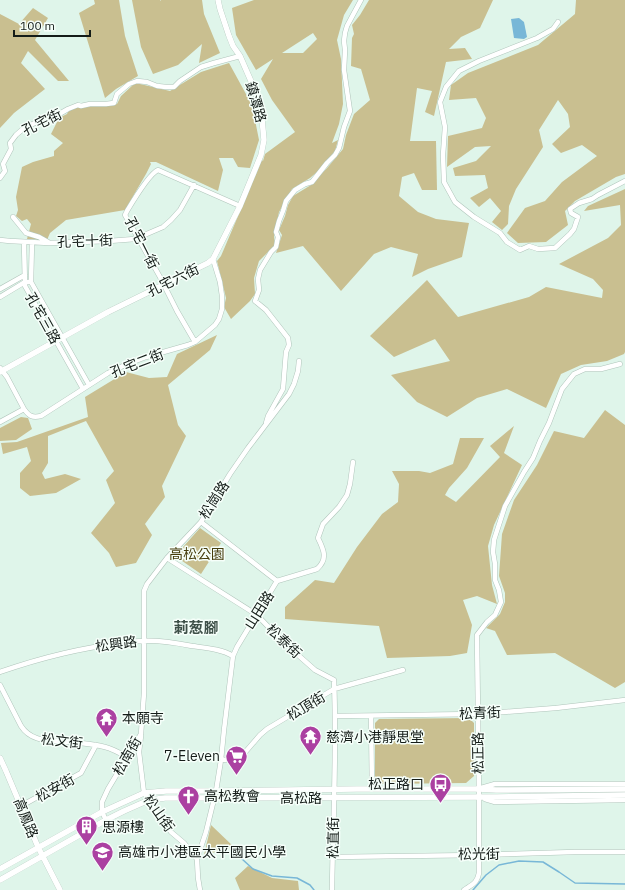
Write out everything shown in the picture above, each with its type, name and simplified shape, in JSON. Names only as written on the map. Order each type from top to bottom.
[{"type":"street","name":"鎮潭路","points":[[218,0],[233,46],[240,56],[254,88],[263,124],[264,140],[260,155],[240,206]]},
{"type":"street","points":[[265,427],[268,416],[283,389],[286,352],[289,345],[288,338],[275,321],[266,310],[255,301],[259,290],[258,279],[260,270],[271,252],[276,247],[278,238],[276,232],[286,201],[294,190],[312,182],[335,155],[339,148],[350,111],[344,70],[345,33],[347,26],[361,0]]},
{"type":"street","points":[[558,22],[552,29],[537,38],[458,71],[446,87],[440,102],[445,127],[443,155],[444,182],[455,202],[474,217],[500,233],[507,242],[520,250],[529,246],[538,248],[555,248],[574,228],[578,217],[571,213],[570,209],[579,203],[592,199],[625,181]]},
{"type":"street","name":"孔宅街","points":[[0,178],[5,171],[3,164],[11,149],[10,143],[24,128],[78,105],[114,103],[117,94],[128,84],[137,81],[147,82],[157,86],[174,87],[180,81],[201,67],[214,62],[240,56]]},
{"type":"street","name":"孔宅一街","points":[[194,185],[156,170],[125,215],[195,342]]},
{"type":"street","points":[[194,185],[240,206]]},
{"type":"street","name":"孔宅十街","points":[[0,240],[10,242],[49,243],[135,239],[162,227],[171,220],[180,210],[194,185]]},
{"type":"street","name":"孔宅六街","points":[[1,370],[108,312],[208,263],[213,259],[240,206]]},
{"type":"street","points":[[13,217],[26,233],[39,237],[49,243]]},
{"type":"street","name":"孔宅三路","points":[[24,242],[25,286],[84,389]]},
{"type":"street","name":"孔宅三路","points":[[32,242],[31,282],[89,385]]},
{"type":"street","name":"孔宅二街","points":[[24,409],[31,416],[41,416],[108,373],[125,364],[195,342],[215,325],[219,319],[222,309],[220,282],[213,259]]},
{"type":"street","points":[[0,289],[25,274],[31,282]]},
{"type":"street","points":[[0,296],[25,282],[31,282]]},
{"type":"street","name":"松崗路","points":[[144,641],[144,591],[147,584],[167,558],[201,522],[235,468],[289,394],[298,371],[299,361]]},
{"type":"street","name":"松正路","points":[[479,855],[477,635],[486,622],[495,615],[501,602],[499,590],[494,580],[494,540],[505,506],[533,458],[562,389],[574,374],[585,369],[601,369],[620,364]]},
{"type":"street","points":[[0,422],[24,409],[7,377],[1,370]]},
{"type":"street","name":"山田路","points":[[197,859],[215,798],[233,656],[241,639],[277,581],[317,569],[321,565],[324,559],[324,552],[318,538],[323,524],[339,507],[347,495],[353,462]]},
{"type":"street","points":[[201,522],[277,581]]},
{"type":"street","name":"松泰街","points":[[167,558],[257,615],[281,640],[315,670],[334,680],[334,689]]},
{"type":"street","name":"松興路","points":[[0,672],[57,654],[102,645],[144,641],[222,651],[233,656]]},
{"type":"street","name":"松南街","points":[[102,812],[102,802],[108,789],[141,734],[144,693],[144,641]]},
{"type":"street","name":"松頂街","points":[[221,760],[237,759],[241,757],[267,729],[334,689],[403,670]]},
{"type":"street","name":"松文街","points":[[0,686],[24,732],[29,735],[45,740],[96,745],[110,748],[127,757]]},
{"type":"street","name":"松直街","points":[[332,890],[335,716],[334,689]]},
{"type":"street","name":"松青街","points":[[335,716],[478,714],[556,708],[625,700]]},
{"type":"street","points":[[371,716],[372,789]]},
{"type":"street","name":"松山街","points":[[141,734],[139,752],[144,793],[171,832],[184,843],[197,859]]},
{"type":"street","name":"松安街","points":[[21,806],[81,773],[96,745]]},
{"type":"street","name":"高鳳路","points":[[0,758],[42,856],[60,890]]},
{"type":"street","name":"高松路","points":[[479,788],[496,784],[625,784]]},
{"type":"street","name":"高松路","points":[[0,869],[102,812],[144,793],[166,790],[216,791],[479,788],[496,790],[625,789]]},
{"type":"street","name":"高松路","points":[[0,880],[106,820],[149,800],[165,798],[625,795]]},
{"type":"street","name":"高松路","points":[[479,797],[495,802],[625,800]]},
{"type":"street","points":[[102,812],[106,820]]},
{"type":"street","name":"松光街","points":[[333,857],[625,852]]},
{"type":"street","points":[[464,890],[477,880],[479,855]]},
{"type":"street","points":[[197,859],[200,890]]},
{"type":"green space","points":[[94,0],[119,0],[125,36],[138,76],[116,89],[105,98],[79,13],[95,4]]},
{"type":"green space","points":[[132,0],[202,0],[204,14],[220,53],[199,63],[202,44],[178,65],[153,74],[141,47]]},
{"type":"green space","points":[[254,0],[353,0],[344,15],[337,40],[341,59],[343,104],[339,124],[332,143],[338,140],[335,151],[318,171],[310,178],[292,189],[279,212],[274,236],[275,245],[259,261],[254,278],[255,294],[250,301],[231,319],[224,307],[226,298],[217,261],[221,256],[265,154],[295,132],[272,100],[261,79],[273,59],[256,70],[236,35],[232,8]],"holes":[[[313,33],[317,39],[303,53],[282,53]]]},
{"type":"green space","points":[[369,0],[493,0],[480,28],[461,37],[449,49],[465,48],[472,59],[446,62],[434,116],[425,112],[432,91],[417,88],[410,141],[436,141],[437,190],[422,190],[414,173],[402,177],[399,196],[418,212],[436,219],[469,223],[462,257],[428,269],[412,277],[418,254],[391,247],[374,254],[341,291],[303,246],[276,253],[282,235],[279,230],[293,196],[311,185],[343,149],[346,135],[354,114],[370,100],[361,69],[351,66],[352,38],[354,34],[352,25]]},
{"type":"green space","points":[[576,0],[625,0],[625,174],[616,177],[575,201],[565,211],[568,225],[546,242],[518,243],[507,233],[525,208],[545,201],[562,182],[597,156],[582,145],[561,153],[552,144],[570,127],[568,114],[558,100],[539,130],[543,147],[516,189],[509,206],[508,224],[502,230],[492,222],[501,211],[490,198],[479,207],[470,198],[488,188],[485,175],[455,176],[453,168],[476,161],[491,146],[475,147],[447,167],[448,136],[482,128],[486,118],[476,98],[449,100],[451,85],[468,73],[538,45],[575,14]]},
{"type":"green space","points":[[33,8],[48,18],[35,40],[69,81],[58,81],[28,51],[21,63],[45,89],[14,113],[0,128],[0,14],[19,24]]},
{"type":"green space","points":[[229,63],[252,105],[259,140],[250,168],[238,167],[233,158],[219,158],[223,170],[218,191],[156,162],[150,162],[151,164],[146,174],[125,210],[66,220],[50,233],[47,240],[27,239],[31,224],[27,219],[22,221],[16,216],[18,210],[16,197],[22,167],[54,156],[54,151],[63,143],[51,134],[59,118],[67,114],[69,110],[82,104],[117,104],[121,96],[134,84],[170,91],[201,72]]},
{"type":"green space","points":[[625,189],[624,354],[607,361],[581,365],[561,374],[546,408],[507,389],[477,398],[447,417],[417,402],[391,375],[450,361],[435,339],[394,357],[370,336],[427,280],[458,317],[529,297],[546,287],[602,298],[603,290],[593,279],[559,264],[608,238],[621,225],[620,205],[584,211],[588,206]]},
{"type":"green space","points":[[217,335],[210,350],[168,385],[178,425],[186,436],[162,486],[165,497],[145,524],[152,535],[136,563],[116,567],[109,553],[91,533],[115,503],[106,480],[114,471],[86,421],[48,436],[48,463],[42,473],[45,479],[65,474],[81,479],[56,493],[30,496],[20,488],[20,473],[31,461],[27,447],[3,454],[1,443],[17,442],[88,417],[85,397],[126,372],[149,378],[167,377],[177,354]]},
{"type":"green space","points":[[605,410],[625,425],[625,682],[615,688],[555,653],[507,655],[495,631],[486,628],[500,614],[505,602],[505,593],[499,576],[502,534],[514,500],[537,465],[554,431],[584,438]]},
{"type":"green space","points":[[21,417],[28,418],[32,429],[16,440],[0,441],[0,428]]},
{"type":"green space","points":[[514,426],[504,453],[522,465],[494,525],[488,546],[492,585],[497,604],[477,596],[463,600],[472,625],[467,653],[450,656],[387,658],[379,626],[285,619],[285,607],[315,580],[334,583],[357,547],[382,514],[398,502],[399,484],[392,471],[419,471],[430,473],[453,464],[460,438],[484,438],[467,468],[449,488],[445,495],[456,502],[500,457],[490,446]]},
{"type":"green space","name":"高松公園","points":[[200,528],[221,543],[201,574],[175,556]]},
{"type":"green space","points":[[469,718],[474,723],[474,776],[466,783],[379,784],[375,781],[375,723],[379,719]]},
{"type":"green space","points":[[211,825],[234,847],[204,855]]},
{"type":"green space","points":[[248,866],[272,878],[298,881],[299,890],[240,890],[235,878]]},
{"type":"water","points":[[519,18],[524,22],[527,37],[524,39],[514,38],[511,19]]},
{"type":"waterway","points":[[242,859],[253,869],[272,876],[297,878],[310,885],[314,890]]},
{"type":"waterway","points":[[473,890],[486,875],[499,865],[519,861],[543,862],[575,883],[625,884]]},
{"type":"place","name":"本願寺","points":[[106,738]]},
{"type":"place","name":"慈濟小港靜思堂","points":[[310,756]]},
{"type":"place","name":"7-Eleven","points":[[236,776]]},
{"type":"place","name":"松正路口","points":[[440,804]]},
{"type":"place","name":"高松教會","points":[[188,816]]},
{"type":"place","name":"思源樓","points":[[86,846]]},
{"type":"place","name":"高雄市小港區太平國民小學","points":[[103,872]]},
{"type":"district","name":"莿葱腳","points":[[196,628]]}]
